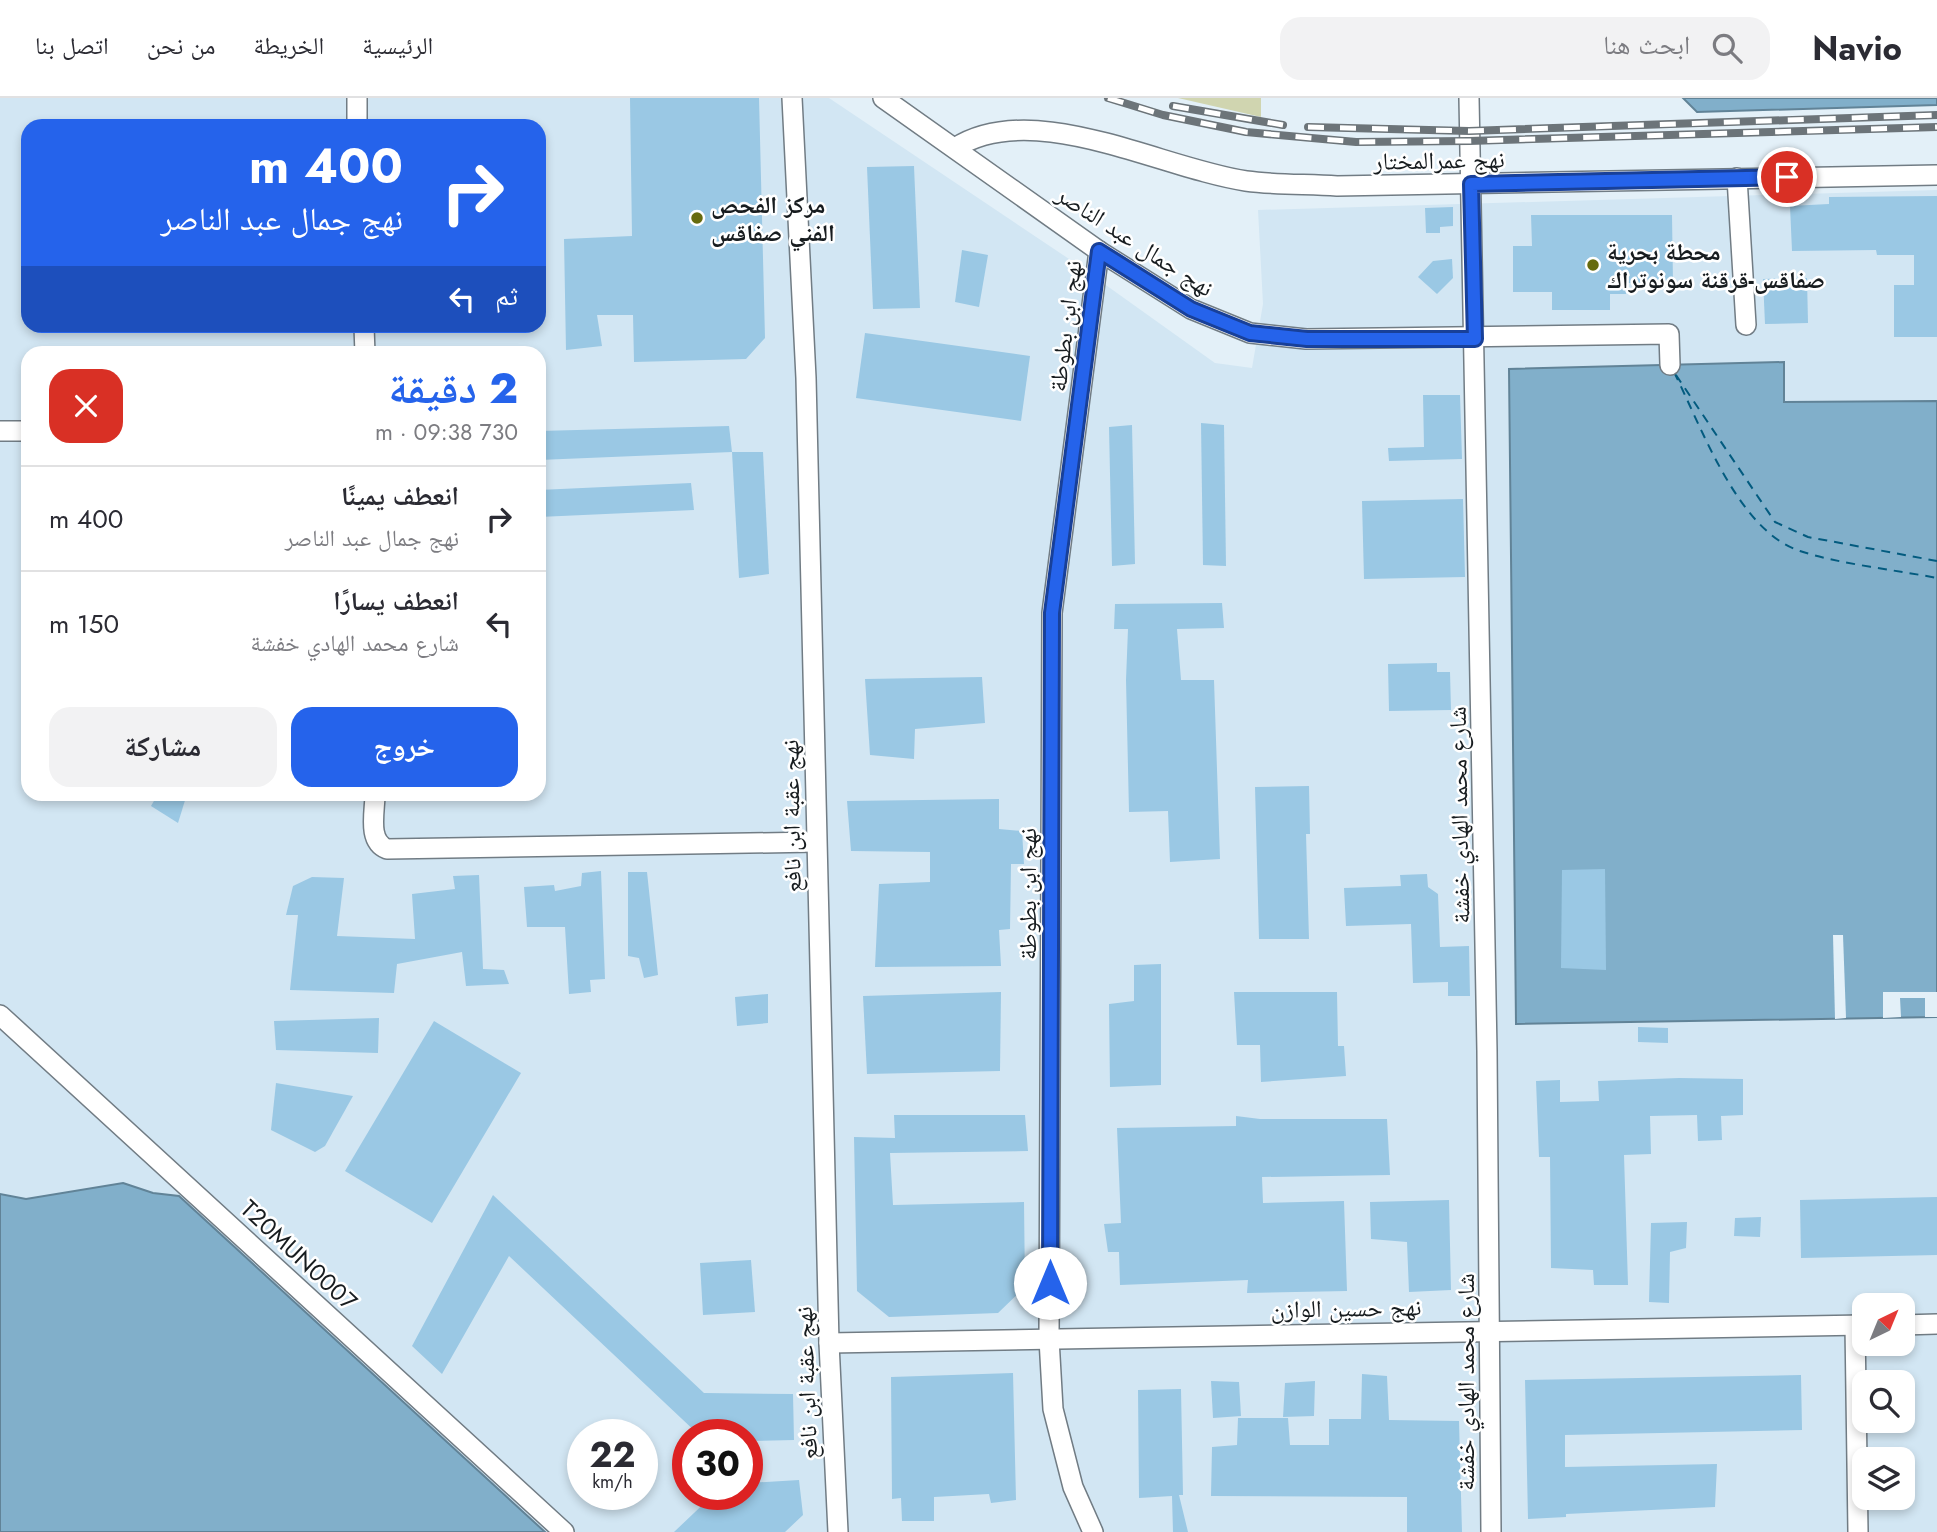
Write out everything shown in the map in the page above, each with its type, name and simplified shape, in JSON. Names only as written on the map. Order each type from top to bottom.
[{"type":"street","points":[[357,98],[358,119]]},
{"type":"street","name":"نهج عقبة ابن نافع","points":[[793,98],[806,378],[829,1343],[838,1532]]},
{"type":"street","name":"نهج جمال عبد الناصر","points":[[883,98],[1099,251],[1191,309],[1250,333],[1307,339],[1475,339],[1669,334],[1670,365]]},
{"type":"street","name":"شارع محمد الهادي خفشة","points":[[1469,98],[1475,339],[1491,1532]]},
{"type":"street","name":"نهج عمرالمختار","points":[[955,148],[974,134],[1022,126],[1059,129],[1247,181],[1395,187],[1937,174]]},
{"type":"street","points":[[1737,178],[1746,325]]},
{"type":"street","name":"نهج ابن بطوطة","points":[[1093,1532],[1073,1488],[1053,1409],[1049,1339],[1052,613],[1099,251]]},
{"type":"street","points":[[0,431],[21,431]]},
{"type":"street","points":[[376,801],[374,835],[380,846],[387,849],[816,842]]},
{"type":"street","name":"T20MUN0007","points":[[0,1015],[564,1532]]},
{"type":"street","points":[[1915,1325],[1937,1324]]},
{"type":"street","name":"نهج حسين الوازن","points":[[829,1343],[1490,1329],[1852,1325]]},
{"type":"street","points":[[1858,1532],[1859,1356]]},
{"type":"shaded area","points":[[0,98],[829,98],[1075,263],[1215,363],[1252,368],[1263,304],[1258,210],[1937,190],[1937,401],[1783,402],[1783,362],[1509,370],[1516,1024],[1937,1017],[1937,1532],[0,1532]]},
{"type":"green space","points":[[1178,98],[1261,98],[1261,117]]},
{"type":"water","points":[[1683,98],[1937,98],[1937,105],[1697,112]]},
{"type":"water","points":[[1784,362],[1784,402],[1937,401],[1937,1017],[1516,1024],[1509,369]]},
{"type":"water","points":[[123,1183],[153,1193],[179,1196],[545,1532],[0,1532],[0,1194],[26,1199]]},
{"type":"pier","points":[[1833,935],[1843,935],[1846,1018],[1835,1019]]},
{"type":"pier","points":[[1883,992],[1937,992],[1937,1017],[1925,1017],[1925,998],[1900,998],[1901,1017],[1883,1018]]},
{"type":"building","name":"مركز الفحص الفني صفاقس","points":[[630,98],[759,98],[765,338],[746,359],[634,362],[633,315],[597,315],[602,346],[566,350],[564,239],[632,236]]},
{"type":"building","points":[[914,166],[920,308],[873,309],[867,167]]},
{"type":"building","points":[[1937,196],[1937,337],[1894,337],[1894,285],[1914,285],[1914,255],[1877,255],[1876,250],[1792,251],[1790,206],[1829,204],[1829,197]]},
{"type":"building","points":[[1453,207],[1453,226],[1440,227],[1440,233],[1426,233],[1425,208]]},
{"type":"building","name":"محطة بحرية صفاقس-قرقنة سونوتراك","points":[[1531,215],[1672,215],[1673,283],[1626,283],[1626,294],[1610,294],[1610,310],[1552,310],[1552,292],[1513,292],[1513,246],[1532,246]]},
{"type":"building","points":[[962,250],[988,255],[979,307],[955,302]]},
{"type":"building","points":[[1452,259],[1453,278],[1437,294],[1418,277],[1433,261]]},
{"type":"building","points":[[1807,278],[1808,323],[1765,324],[1763,279]]},
{"type":"building","points":[[865,333],[1030,356],[1021,421],[856,398]]},
{"type":"building","points":[[1423,395],[1460,395],[1462,459],[1389,461],[1388,448],[1424,447]]},
{"type":"building","points":[[1201,423],[1224,425],[1226,566],[1203,565]]},
{"type":"building","points":[[1132,425],[1135,564],[1112,566],[1109,427]]},
{"type":"building","points":[[729,426],[732,452],[546,460],[546,431]]},
{"type":"building","points":[[732,452],[763,452],[769,574],[739,578]]},
{"type":"building","points":[[691,483],[694,510],[546,517],[546,490]]},
{"type":"building","points":[[1463,499],[1465,577],[1364,579],[1362,501]]},
{"type":"building","points":[[1222,603],[1224,628],[1177,629],[1181,680],[1214,680],[1220,859],[1170,862],[1168,811],[1129,812],[1126,680],[1128,629],[1114,629],[1115,604]]},
{"type":"building","points":[[1437,663],[1437,672],[1450,672],[1451,710],[1389,711],[1388,664]]},
{"type":"building","points":[[982,677],[985,723],[915,729],[914,759],[870,755],[865,679]]},
{"type":"building","points":[[1309,786],[1310,834],[1306,834],[1309,939],[1259,939],[1255,787]]},
{"type":"building","points":[[999,799],[999,829],[1022,831],[1024,864],[1011,864],[1010,929],[999,930],[1001,966],[875,967],[879,884],[930,882],[930,852],[851,851],[847,801]]},
{"type":"building","points":[[154,801],[185,801],[178,823],[151,806]]},
{"type":"building","points":[[1605,869],[1606,970],[1561,968],[1562,870]]},
{"type":"building","points":[[601,871],[605,979],[590,980],[591,992],[569,994],[565,927],[527,927],[524,887],[554,885],[555,891],[581,886],[582,873]]},
{"type":"building","points":[[628,872],[647,872],[658,975],[644,978],[639,958],[628,956]]},
{"type":"building","points":[[1427,874],[1428,887],[1438,894],[1440,947],[1469,946],[1470,996],[1448,996],[1448,982],[1413,983],[1411,924],[1346,926],[1344,888],[1401,886],[1400,875]]},
{"type":"building","points":[[479,875],[483,969],[504,970],[509,984],[466,986],[462,952],[397,964],[394,993],[290,990],[298,915],[286,915],[293,886],[312,877],[344,878],[337,936],[415,939],[412,894],[455,889],[453,876]]},
{"type":"building","points":[[1161,964],[1161,1085],[1110,1087],[1109,1004],[1134,1001],[1134,965]]},
{"type":"building","points":[[1001,992],[1000,1071],[867,1074],[863,996]]},
{"type":"building","points":[[1234,992],[1337,992],[1338,1046],[1344,1046],[1346,1076],[1261,1082],[1260,1045],[1237,1045]]},
{"type":"building","points":[[768,994],[768,1023],[737,1026],[735,997]]},
{"type":"building","points":[[379,1018],[378,1053],[276,1050],[274,1021]]},
{"type":"building","points":[[434,1021],[521,1073],[432,1223],[345,1171]]},
{"type":"building","points":[[1638,1027],[1668,1028],[1668,1043],[1638,1042]]},
{"type":"building","points":[[1743,1079],[1743,1115],[1721,1116],[1722,1140],[1698,1141],[1697,1115],[1650,1116],[1651,1154],[1624,1155],[1628,1285],[1594,1285],[1593,1270],[1551,1268],[1550,1157],[1539,1157],[1536,1081],[1560,1080],[1560,1102],[1599,1101],[1598,1081]]},
{"type":"building","points":[[276,1083],[353,1096],[325,1146],[315,1152],[271,1130]]},
{"type":"building","points":[[894,1115],[1025,1115],[1028,1151],[890,1153],[893,1205],[1024,1202],[1025,1287],[998,1313],[889,1317],[857,1291],[854,1137],[895,1138]]},
{"type":"building","points":[[1236,1116],[1260,1119],[1387,1119],[1390,1175],[1262,1177],[1263,1203],[1344,1201],[1347,1291],[1247,1293],[1248,1280],[1120,1285],[1119,1252],[1108,1252],[1104,1224],[1121,1223],[1117,1128],[1236,1126]]},
{"type":"building","points":[[493,1195],[704,1393],[793,1394],[794,1440],[763,1441],[763,1419],[682,1419],[509,1256],[442,1374],[412,1346]]},
{"type":"building","points":[[1937,1197],[1937,1255],[1801,1258],[1800,1200]]},
{"type":"building","points":[[1449,1200],[1451,1290],[1409,1292],[1407,1242],[1371,1239],[1370,1202]]},
{"type":"building","points":[[1761,1217],[1760,1237],[1734,1236],[1735,1218]]},
{"type":"building","points":[[1687,1222],[1686,1248],[1670,1252],[1669,1303],[1649,1302],[1651,1223]]},
{"type":"building","points":[[751,1260],[755,1312],[703,1315],[700,1263]]},
{"type":"building","points":[[1013,1373],[1016,1500],[991,1503],[989,1494],[934,1497],[934,1521],[902,1521],[901,1498],[892,1499],[891,1377]]},
{"type":"building","points":[[1362,1374],[1387,1376],[1389,1420],[1459,1421],[1462,1532],[1407,1532],[1407,1497],[1211,1496],[1212,1447],[1237,1445],[1238,1418],[1288,1418],[1290,1445],[1329,1445],[1329,1419],[1361,1419]]},
{"type":"building","points":[[1801,1375],[1802,1430],[1565,1435],[1565,1467],[1717,1464],[1715,1507],[1566,1514],[1566,1517],[1528,1519],[1525,1380]]},
{"type":"building","points":[[1211,1381],[1239,1382],[1241,1416],[1213,1418]]},
{"type":"building","points":[[1315,1381],[1314,1416],[1283,1417],[1285,1383]]},
{"type":"building","points":[[1181,1389],[1183,1495],[1179,1495],[1188,1532],[1173,1532],[1172,1496],[1139,1498],[1138,1390]]},
{"type":"building","points":[[799,1480],[803,1515],[785,1532],[674,1532],[697,1510],[763,1510],[763,1482]]},
{"type":"ferry route","points":[[1674,372],[1724,475],[1758,522],[1778,540],[1800,551],[1832,560],[1937,578]]},
{"type":"ferry route","points":[[1676,375],[1775,522],[1808,537],[1937,561]]},
{"type":"railway","points":[[1108,98],[1163,115],[1246,132],[1356,142],[1937,127]]},
{"type":"railway","points":[[1173,106],[1283,125]]},
{"type":"railway","points":[[1308,127],[1469,131],[1937,115]]},
{"type":"place","name":"مركز الفحص الفني صفاقس","points":[[697,218]]},
{"type":"place","name":"محطة بحرية صفاقس-قرقنة سونوتراك","points":[[1593,265]]},
{"type":"route","points":[[1050,1283],[1052,613],[1099,251],[1191,309],[1250,333],[1307,339],[1475,339],[1471,184],[1787,177]]}]
